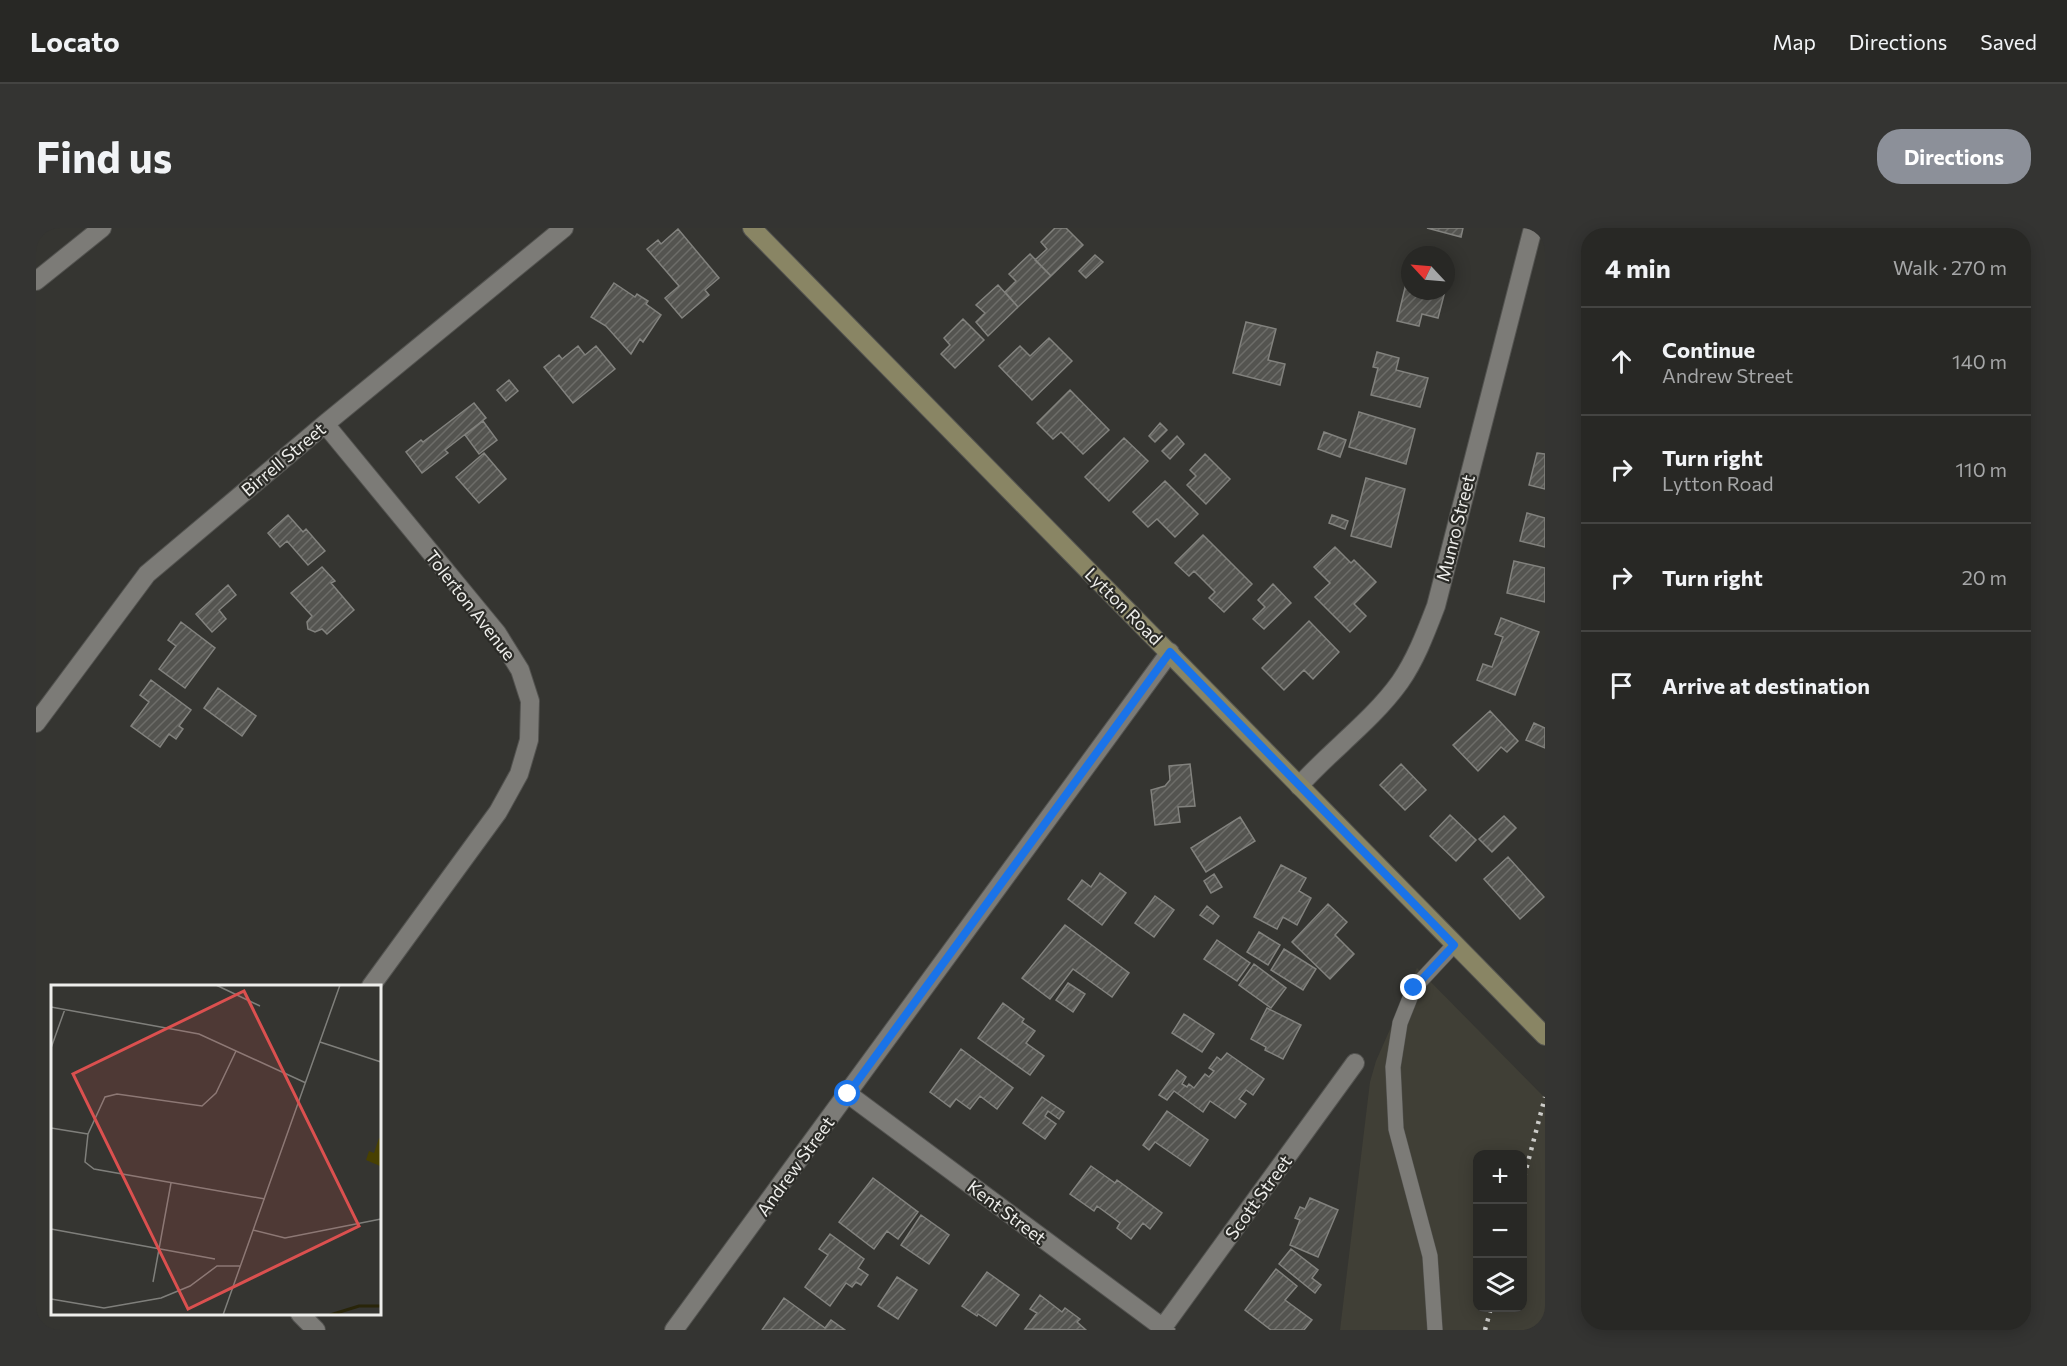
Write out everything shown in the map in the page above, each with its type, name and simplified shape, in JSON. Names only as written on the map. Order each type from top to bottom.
[{"type":"main road","name":"Lytton Road","points":[[753,228],[1545,1036]]},
{"type":"street","points":[[36,281],[102,228]]},
{"type":"street","name":"Birrell Street","points":[[36,723],[147,574],[564,228]]},
{"type":"street","name":"Munro Street","points":[[1299,786],[1400,682],[1422,641],[1436,606],[1533,228]]},
{"type":"street","name":"Tolerton Avenue","points":[[325,424],[497,633],[520,670],[530,701],[529,740],[519,774],[498,812],[372,985]]},
{"type":"street","name":"Andrew Street","points":[[674,1330],[1170,652]]},
{"type":"street","name":"Scott Street","points":[[1163,1329],[1354,1063]]},
{"type":"street","name":"Kent Street","points":[[848,1094],[1163,1329]]},
{"type":"street","points":[[301,1315],[316,1330]]},
{"type":"lane","points":[[1435,1330],[1431,1256],[1396,1129],[1393,1067],[1400,1023],[1414,988],[1454,945]]},
{"type":"shaded area","points":[[1417,968],[1545,1098],[1545,1330],[1340,1330],[1370,1082],[1376,1061]]},
{"type":"building","points":[[1055,228],[1066,228],[1083,245],[1051,276],[1035,260],[1047,249],[1041,242]]},
{"type":"building","points":[[1427,228],[1463,228],[1461,237]]},
{"type":"building","points":[[678,229],[719,278],[705,290],[709,295],[682,318],[665,298],[679,286],[647,249],[658,240],[661,244]]},
{"type":"building","points":[[1030,254],[1051,276],[1018,307],[1005,292],[1016,281],[1009,274]]},
{"type":"building","points":[[1095,255],[1103,262],[1086,278],[1079,271]]},
{"type":"building","points":[[614,283],[635,297],[637,294],[648,301],[646,304],[661,315],[643,342],[640,339],[631,354],[606,326],[591,317]]},
{"type":"building","points":[[998,285],[1018,307],[988,336],[976,322],[985,313],[976,305]]},
{"type":"building","points":[[1402,300],[1443,300],[1438,318],[1422,314],[1419,326],[1397,321]]},
{"type":"building","points":[[963,319],[984,340],[955,368],[941,354],[950,345],[944,338]]},
{"type":"building","points":[[1246,322],[1276,329],[1268,360],[1285,364],[1280,385],[1233,373]]},
{"type":"building","points":[[1049,338],[1072,361],[1032,400],[999,366],[1020,346],[1030,356]]},
{"type":"building","points":[[578,346],[585,355],[596,346],[615,369],[573,403],[544,367],[559,355],[562,359]]},
{"type":"building","points":[[1377,352],[1399,358],[1396,370],[1428,378],[1420,407],[1371,395],[1378,368],[1373,367]]},
{"type":"building","points":[[509,380],[518,391],[506,401],[497,390]]},
{"type":"building","points":[[1070,390],[1109,430],[1083,454],[1061,432],[1053,439],[1037,423]]},
{"type":"building","points":[[474,403],[486,418],[445,450],[448,453],[422,473],[406,452],[421,440],[423,442]]},
{"type":"building","points":[[1359,412],[1415,429],[1406,464],[1349,447]]},
{"type":"building","points":[[483,421],[497,440],[479,454],[465,435]]},
{"type":"building","points":[[1160,423],[1167,430],[1155,442],[1149,436]]},
{"type":"building","points":[[1324,432],[1346,440],[1340,457],[1318,449]]},
{"type":"building","points":[[1177,436],[1184,444],[1170,459],[1162,451]]},
{"type":"building","points":[[1124,438],[1148,461],[1109,501],[1085,477]]},
{"type":"building","points":[[484,453],[506,479],[479,503],[456,477]]},
{"type":"building","points":[[1537,453],[1545,454],[1545,489],[1529,485]]},
{"type":"building","points":[[1205,454],[1230,479],[1206,504],[1187,485],[1196,476],[1190,470]]},
{"type":"building","points":[[1366,478],[1405,489],[1391,547],[1351,536]]},
{"type":"building","points":[[1165,481],[1198,514],[1175,537],[1157,519],[1148,527],[1133,512]]},
{"type":"building","points":[[1527,513],[1545,518],[1545,547],[1520,541]]},
{"type":"building","points":[[288,515],[303,532],[306,529],[325,551],[308,565],[287,541],[280,547],[268,533]]},
{"type":"building","points":[[1332,515],[1348,521],[1345,529],[1329,523]]},
{"type":"building","points":[[1203,535],[1252,584],[1224,612],[1209,598],[1215,592],[1194,571],[1189,576],[1175,563]]},
{"type":"building","points":[[1335,547],[1351,563],[1354,560],[1376,582],[1354,604],[1366,616],[1350,632],[1315,597],[1330,583],[1314,567]]},
{"type":"building","points":[[1514,561],[1545,568],[1545,602],[1507,593]]},
{"type":"building","points":[[322,567],[335,581],[331,583],[354,610],[327,634],[322,629],[315,632],[308,629],[307,622],[312,616],[291,593]]},
{"type":"building","points":[[1273,584],[1291,603],[1264,629],[1253,619],[1265,607],[1258,600]]},
{"type":"building","points":[[228,585],[236,595],[219,610],[226,619],[212,632],[196,614]]},
{"type":"building","points":[[1501,618],[1539,632],[1515,695],[1477,680],[1483,664],[1492,667],[1503,637],[1495,634]]},
{"type":"building","points":[[1309,621],[1339,652],[1313,679],[1304,670],[1284,690],[1262,668]]},
{"type":"building","points":[[181,622],[215,648],[185,688],[159,669],[176,646],[168,640]]},
{"type":"building","points":[[151,680],[191,710],[179,726],[183,729],[176,739],[169,734],[160,747],[131,726],[149,702],[140,695]]},
{"type":"building","points":[[218,688],[256,716],[242,736],[204,708]]},
{"type":"building","points":[[1490,711],[1518,741],[1507,752],[1501,747],[1478,771],[1453,745]]},
{"type":"building","points":[[1534,723],[1545,728],[1545,748],[1526,740]]},
{"type":"building","points":[[1190,764],[1195,806],[1178,807],[1180,822],[1155,825],[1151,790],[1165,786],[1170,780],[1169,766]]},
{"type":"building","points":[[1401,764],[1426,790],[1405,810],[1380,785]]},
{"type":"building","points":[[1450,815],[1476,840],[1456,861],[1430,836]]},
{"type":"building","points":[[1504,816],[1516,828],[1492,852],[1479,839]]},
{"type":"building","points":[[1240,817],[1255,841],[1206,872],[1191,848]]},
{"type":"building","points":[[1508,857],[1544,897],[1520,919],[1484,879]]},
{"type":"building","points":[[1281,865],[1306,878],[1299,891],[1311,898],[1297,925],[1283,917],[1277,929],[1254,917]]},
{"type":"building","points":[[1100,873],[1126,893],[1102,925],[1068,899],[1082,880],[1091,887]]},
{"type":"building","points":[[1214,874],[1222,887],[1211,893],[1204,881]]},
{"type":"building","points":[[1155,896],[1174,910],[1154,937],[1135,923]]},
{"type":"building","points":[[1328,904],[1347,922],[1335,935],[1354,954],[1330,979],[1292,942]]},
{"type":"building","points":[[1207,906],[1219,916],[1213,924],[1200,915]]},
{"type":"building","points":[[1065,925],[1129,973],[1112,997],[1073,969],[1050,999],[1022,978]]},
{"type":"building","points":[[1259,932],[1280,945],[1268,965],[1247,952]]},
{"type":"building","points":[[1217,940],[1250,963],[1237,981],[1204,959]]},
{"type":"building","points":[[1284,949],[1316,969],[1303,990],[1271,970]]},
{"type":"building","points":[[1254,964],[1286,988],[1271,1008],[1239,985]]},
{"type":"building","points":[[1068,983],[1085,994],[1073,1012],[1056,1000]]},
{"type":"building","points":[[1003,1003],[1035,1031],[1026,1043],[1044,1056],[1030,1075],[978,1038]]},
{"type":"building","points":[[1267,1008],[1301,1025],[1283,1059],[1265,1050],[1266,1047],[1251,1039]]},
{"type":"building","points":[[1184,1014],[1214,1034],[1202,1052],[1172,1033]]},
{"type":"building","points":[[961,1049],[1013,1088],[997,1109],[980,1096],[970,1109],[956,1099],[950,1107],[930,1092]]},
{"type":"building","points":[[1227,1053],[1264,1079],[1253,1095],[1246,1090],[1239,1099],[1246,1104],[1235,1118],[1210,1101],[1203,1112],[1174,1091],[1167,1100],[1159,1095],[1177,1070],[1186,1077],[1182,1084],[1187,1087],[1189,1084],[1194,1088],[1205,1074],[1209,1077],[1214,1071],[1209,1068],[1217,1057],[1221,1060]]},
{"type":"building","points":[[1042,1097],[1064,1112],[1059,1119],[1048,1111],[1045,1116],[1056,1124],[1045,1139],[1023,1123]]},
{"type":"building","points":[[1167,1111],[1208,1140],[1190,1166],[1155,1142],[1149,1150],[1143,1145]]},
{"type":"building","points":[[1091,1166],[1115,1183],[1117,1180],[1162,1213],[1150,1229],[1143,1223],[1131,1239],[1117,1228],[1120,1223],[1097,1206],[1094,1211],[1070,1194]]},
{"type":"building","points":[[873,1178],[918,1212],[898,1239],[887,1231],[874,1249],[839,1222]]},
{"type":"building","points":[[1310,1198],[1338,1210],[1318,1257],[1290,1245],[1300,1220],[1295,1218],[1300,1207],[1305,1209]]},
{"type":"building","points":[[921,1215],[949,1235],[929,1264],[901,1245]]},
{"type":"building","points":[[830,1234],[864,1259],[858,1268],[868,1275],[861,1285],[856,1282],[852,1287],[846,1283],[830,1306],[805,1287],[828,1255],[819,1249]]},
{"type":"building","points":[[1291,1249],[1318,1270],[1312,1278],[1321,1285],[1315,1293],[1279,1264]]},
{"type":"building","points":[[1276,1269],[1297,1286],[1285,1300],[1312,1320],[1304,1330],[1271,1330],[1245,1310]]},
{"type":"building","points":[[987,1272],[1019,1295],[996,1326],[962,1306]]},
{"type":"building","points":[[897,1277],[917,1290],[898,1319],[878,1306]]},
{"type":"building","points":[[1040,1295],[1062,1312],[1065,1308],[1080,1319],[1077,1322],[1086,1330],[1025,1329],[1037,1313],[1030,1309]]},
{"type":"building","points":[[784,1298],[825,1328],[831,1320],[845,1330],[762,1330]]},
{"type":"railway","points":[[1527,1166],[1545,1097]]},
{"type":"railway","points":[[1485,1330],[1490,1312]]},
{"type":"route","points":[[848,1094],[1170,652],[1454,945],[1414,988]]}]
